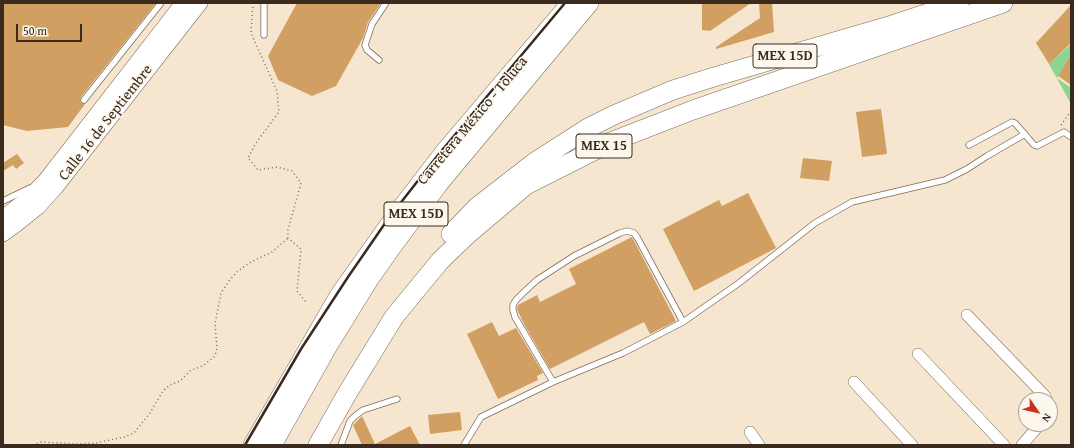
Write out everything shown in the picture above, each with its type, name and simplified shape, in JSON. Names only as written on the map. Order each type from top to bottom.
[{"type":"highway","name":"Carretera México - Toluca","points":[[253,445],[340,296],[400,210],[444,153],[571,3]]},
{"type":"highway","name":"MEX 15D","points":[[272,445],[327,347],[369,279],[393,245],[439,184],[589,3]]},
{"type":"highway","name":"MEX 15D","points":[[317,444],[351,362],[395,297],[447,238],[477,207],[535,162],[582,132],[614,115],[673,90],[892,25],[959,3]]},
{"type":"highway","name":"MEX 15","points":[[317,444],[394,317],[440,260],[526,185],[612,141],[693,110],[1003,3]]},
{"type":"main road","name":"Calle 16 de Septiembre","points":[[3,218],[28,198],[45,180],[183,3]]},
{"type":"main road","name":"Calle 16 de Septiembre","points":[[3,234],[38,207],[56,187],[200,3]]},
{"type":"street","points":[[967,315],[1041,392]]},
{"type":"street","points":[[918,354],[1003,445]]},
{"type":"street","points":[[854,382],[912,445]]},
{"type":"street","points":[[750,432],[759,445]]},
{"type":"street","points":[[1022,445],[1033,432]]},
{"type":"lane","points":[[84,100],[161,3]]},
{"type":"lane","points":[[264,3],[264,35]]},
{"type":"lane","points":[[379,60],[367,50],[365,45],[372,24],[386,3]]},
{"type":"lane","points":[[969,145],[1012,122],[1015,123],[1034,145],[1037,146],[1064,132],[1071,137]]},
{"type":"lane","points":[[464,445],[481,417],[553,382],[623,353],[683,322],[739,283],[815,223],[852,202],[945,180],[967,169],[1025,134]]},
{"type":"lane","points":[[3,202],[45,180]]},
{"type":"lane","points":[[553,382],[515,317],[513,306],[516,300],[537,280],[574,256],[620,233],[627,232],[634,234],[637,237],[683,322]]},
{"type":"lane","points":[[341,445],[350,421],[355,416],[363,410],[398,399]]},
{"type":"path","points":[[33,445],[41,442],[77,444],[96,443],[124,437],[134,433],[150,413],[163,391],[170,385],[180,381],[190,371],[204,365],[215,356],[217,348],[215,324],[221,293],[236,272],[249,263],[272,252],[288,238],[288,230],[301,183],[292,171],[276,167],[258,170],[248,158],[256,143],[279,112],[277,91],[251,34],[253,3]]},
{"type":"path","points":[[1064,132],[1061,125],[1071,111]]},
{"type":"path","points":[[288,238],[301,249],[297,291],[306,302]]},
{"type":"green space","points":[[1071,44],[1071,54],[1057,78],[1071,88],[1071,104],[1049,64]]},
{"type":"building","points":[[3,3],[156,3],[81,97],[80,102],[85,104],[68,127],[27,131],[3,125]]},
{"type":"building","points":[[297,3],[381,3],[368,22],[363,38],[336,86],[312,96],[278,80],[268,56]]},
{"type":"building","points":[[702,3],[751,3],[710,31],[702,30]]},
{"type":"building","points":[[759,3],[772,3],[774,32],[716,49],[716,47],[760,18]]},
{"type":"building","points":[[1071,5],[1071,43],[1049,64],[1036,43]]},
{"type":"building","points":[[1071,54],[1071,85],[1058,76]]},
{"type":"building","points":[[881,109],[887,154],[862,157],[856,112]]},
{"type":"building","points":[[17,154],[24,163],[16,169],[13,165],[3,171],[3,163]]},
{"type":"building","points":[[803,158],[832,161],[829,181],[800,178]]},
{"type":"building","points":[[748,193],[776,248],[694,291],[663,229],[719,200],[722,206]]},
{"type":"building","points":[[632,237],[676,321],[650,334],[644,322],[550,369],[524,324],[517,309],[518,305],[537,295],[540,302],[576,284],[569,269]]},
{"type":"building","points":[[492,322],[499,336],[516,328],[543,373],[537,376],[538,380],[498,399],[467,334]]},
{"type":"building","points":[[460,412],[462,430],[430,434],[428,415]]},
{"type":"building","points":[[362,416],[375,444],[410,426],[420,445],[362,445],[353,425]]},
{"type":"railway","points":[[245,445],[301,349],[388,219],[438,155],[565,3]]}]
